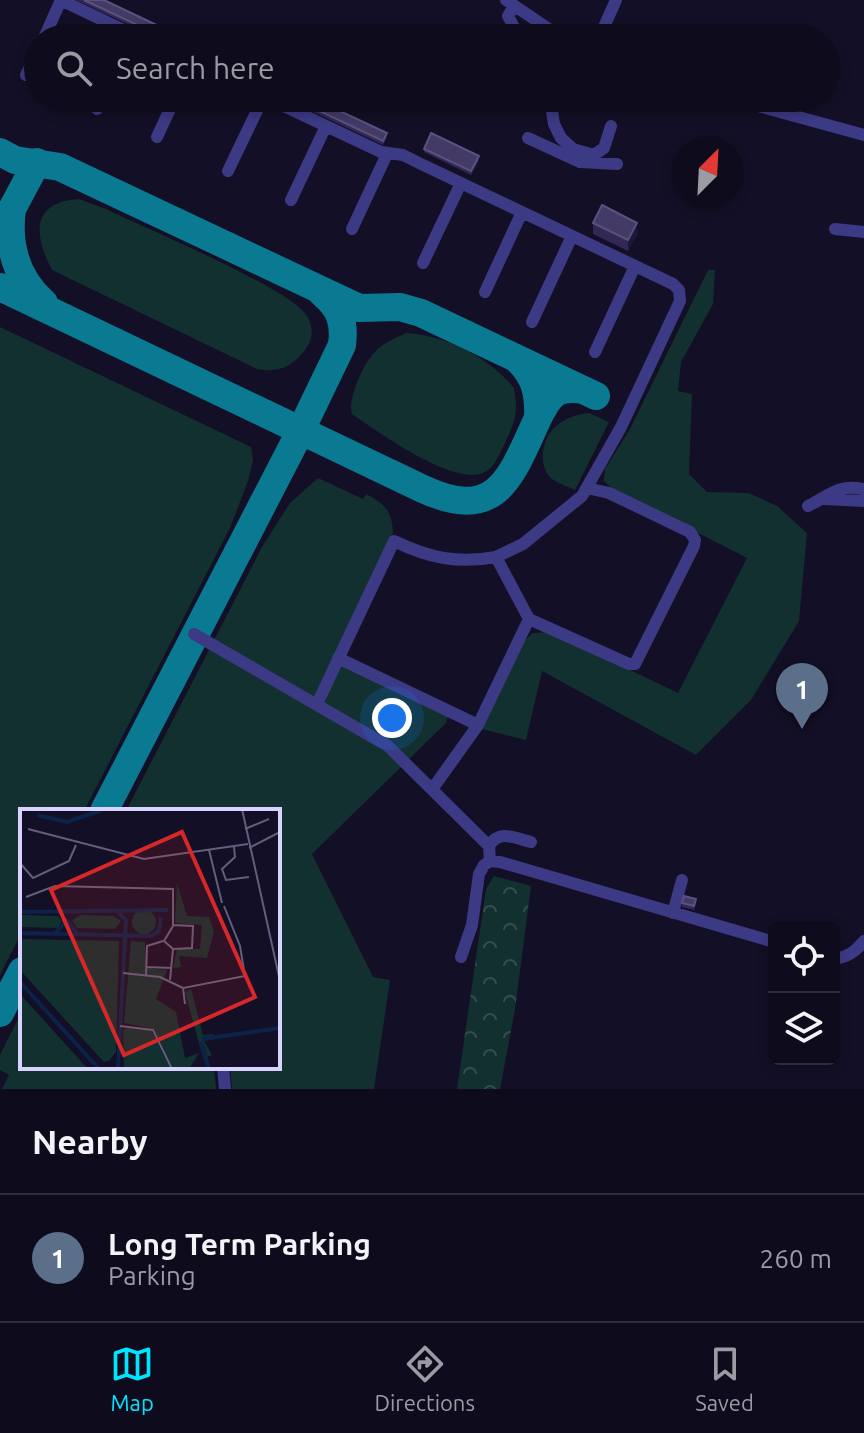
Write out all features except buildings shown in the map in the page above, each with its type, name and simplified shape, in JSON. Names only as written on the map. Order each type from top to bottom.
[{"type":"street","points":[[50,24],[61,0],[108,24]]},
{"type":"street","points":[[605,24],[616,0]]},
{"type":"street","points":[[512,24],[508,16],[510,3],[541,24]]},
{"type":"street","points":[[157,137],[169,112]]},
{"type":"street","points":[[228,171],[258,112]]},
{"type":"street","points":[[296,112],[387,154],[403,155],[673,284],[679,290],[680,301],[621,427],[582,496],[523,544],[496,557],[452,561],[424,554],[394,541],[317,704]]},
{"type":"street","points":[[552,112],[561,138],[573,149],[594,155],[604,148],[611,126]]},
{"type":"street","points":[[780,112],[864,135]]},
{"type":"street","points":[[554,124],[548,138],[528,138],[580,162],[617,164]]},
{"type":"street","points":[[291,200],[326,126]]},
{"type":"street","points":[[352,229],[387,154]]},
{"type":"street","points":[[423,263],[461,183]]},
{"type":"street","points":[[485,292],[522,212]]},
{"type":"street","points":[[835,229],[864,232]]},
{"type":"street","points":[[532,322],[572,236]]},
{"type":"street","points":[[595,352],[635,266]]},
{"type":"street","points":[[808,506],[824,499],[832,490],[848,486],[864,489]]},
{"type":"street","points":[[496,557],[529,619],[635,664],[695,540],[690,532],[609,493],[587,488]]},
{"type":"street","points":[[824,499],[864,501]]},
{"type":"street","points":[[433,788],[478,725],[529,619]]},
{"type":"street","points":[[194,634],[388,746],[489,846]]},
{"type":"street","points":[[338,658],[478,725]]},
{"type":"street","points":[[490,861],[489,846],[493,839],[502,835],[531,842]]},
{"type":"street","points":[[461,957],[472,925],[479,874],[490,861],[768,940]]},
{"type":"street","points":[[673,913],[682,880]]},
{"type":"street","points":[[840,959],[857,950],[864,941]]},
{"type":"street","points":[[223,1069],[225,1089]]},
{"type":"green space","points":[[79,199],[214,259],[296,304],[310,322],[312,334],[305,350],[283,368],[257,369],[52,270],[42,245],[40,223],[52,207]]},
{"type":"green space","points":[[708,270],[715,270],[713,304],[681,362],[678,391],[692,394],[689,474],[707,492],[749,493],[777,506],[807,533],[799,621],[751,700],[696,755],[542,671],[526,740],[482,729],[523,642],[533,633],[551,632],[678,693],[747,558],[612,489],[604,481],[605,469],[630,429]]},
{"type":"green space","points":[[0,327],[251,447],[253,461],[230,528],[85,809],[20,809],[20,936],[0,975]]},
{"type":"green space","points":[[406,333],[436,338],[465,350],[492,367],[514,388],[516,412],[513,425],[498,458],[485,472],[472,475],[436,465],[352,414],[354,392],[369,359],[384,344]]},
{"type":"green space","points":[[589,413],[609,422],[575,490],[547,474],[543,460],[544,446],[558,425]]},
{"type":"green space","points":[[318,478],[363,499],[366,494],[386,509],[393,533],[333,659],[448,715],[446,723],[312,854],[373,977],[390,980],[374,1089],[232,1089],[230,1069],[280,1069],[280,809],[127,809],[262,547],[290,503]]},
{"type":"green space","points":[[494,876],[531,886],[515,1009],[500,1089],[457,1089],[486,889]]},
{"type":"green space","points":[[20,1015],[20,1069],[214,1069],[216,1089],[2,1089],[9,1075],[0,1070],[0,1055]]},
{"type":"taxiway","points":[[0,152],[15,160],[60,167],[359,308],[400,307],[421,313],[596,396]]},
{"type":"taxiway","points":[[12,209],[37,162]]},
{"type":"taxiway","points":[[0,222],[12,209],[11,236],[20,272],[44,303]]},
{"type":"taxiway","points":[[0,287],[423,489],[448,498],[469,501],[485,497],[498,488],[510,475],[538,418]]},
{"type":"taxiway","points":[[105,809],[342,345],[340,316],[322,293]]},
{"type":"taxiway","points":[[516,358],[528,371],[534,385],[538,418],[555,394],[567,389],[584,390]]},
{"type":"taxiway","points":[[0,1013],[20,975]]},
{"type":"place","name":"Long Term Parking","points":[[802,729]]}]
